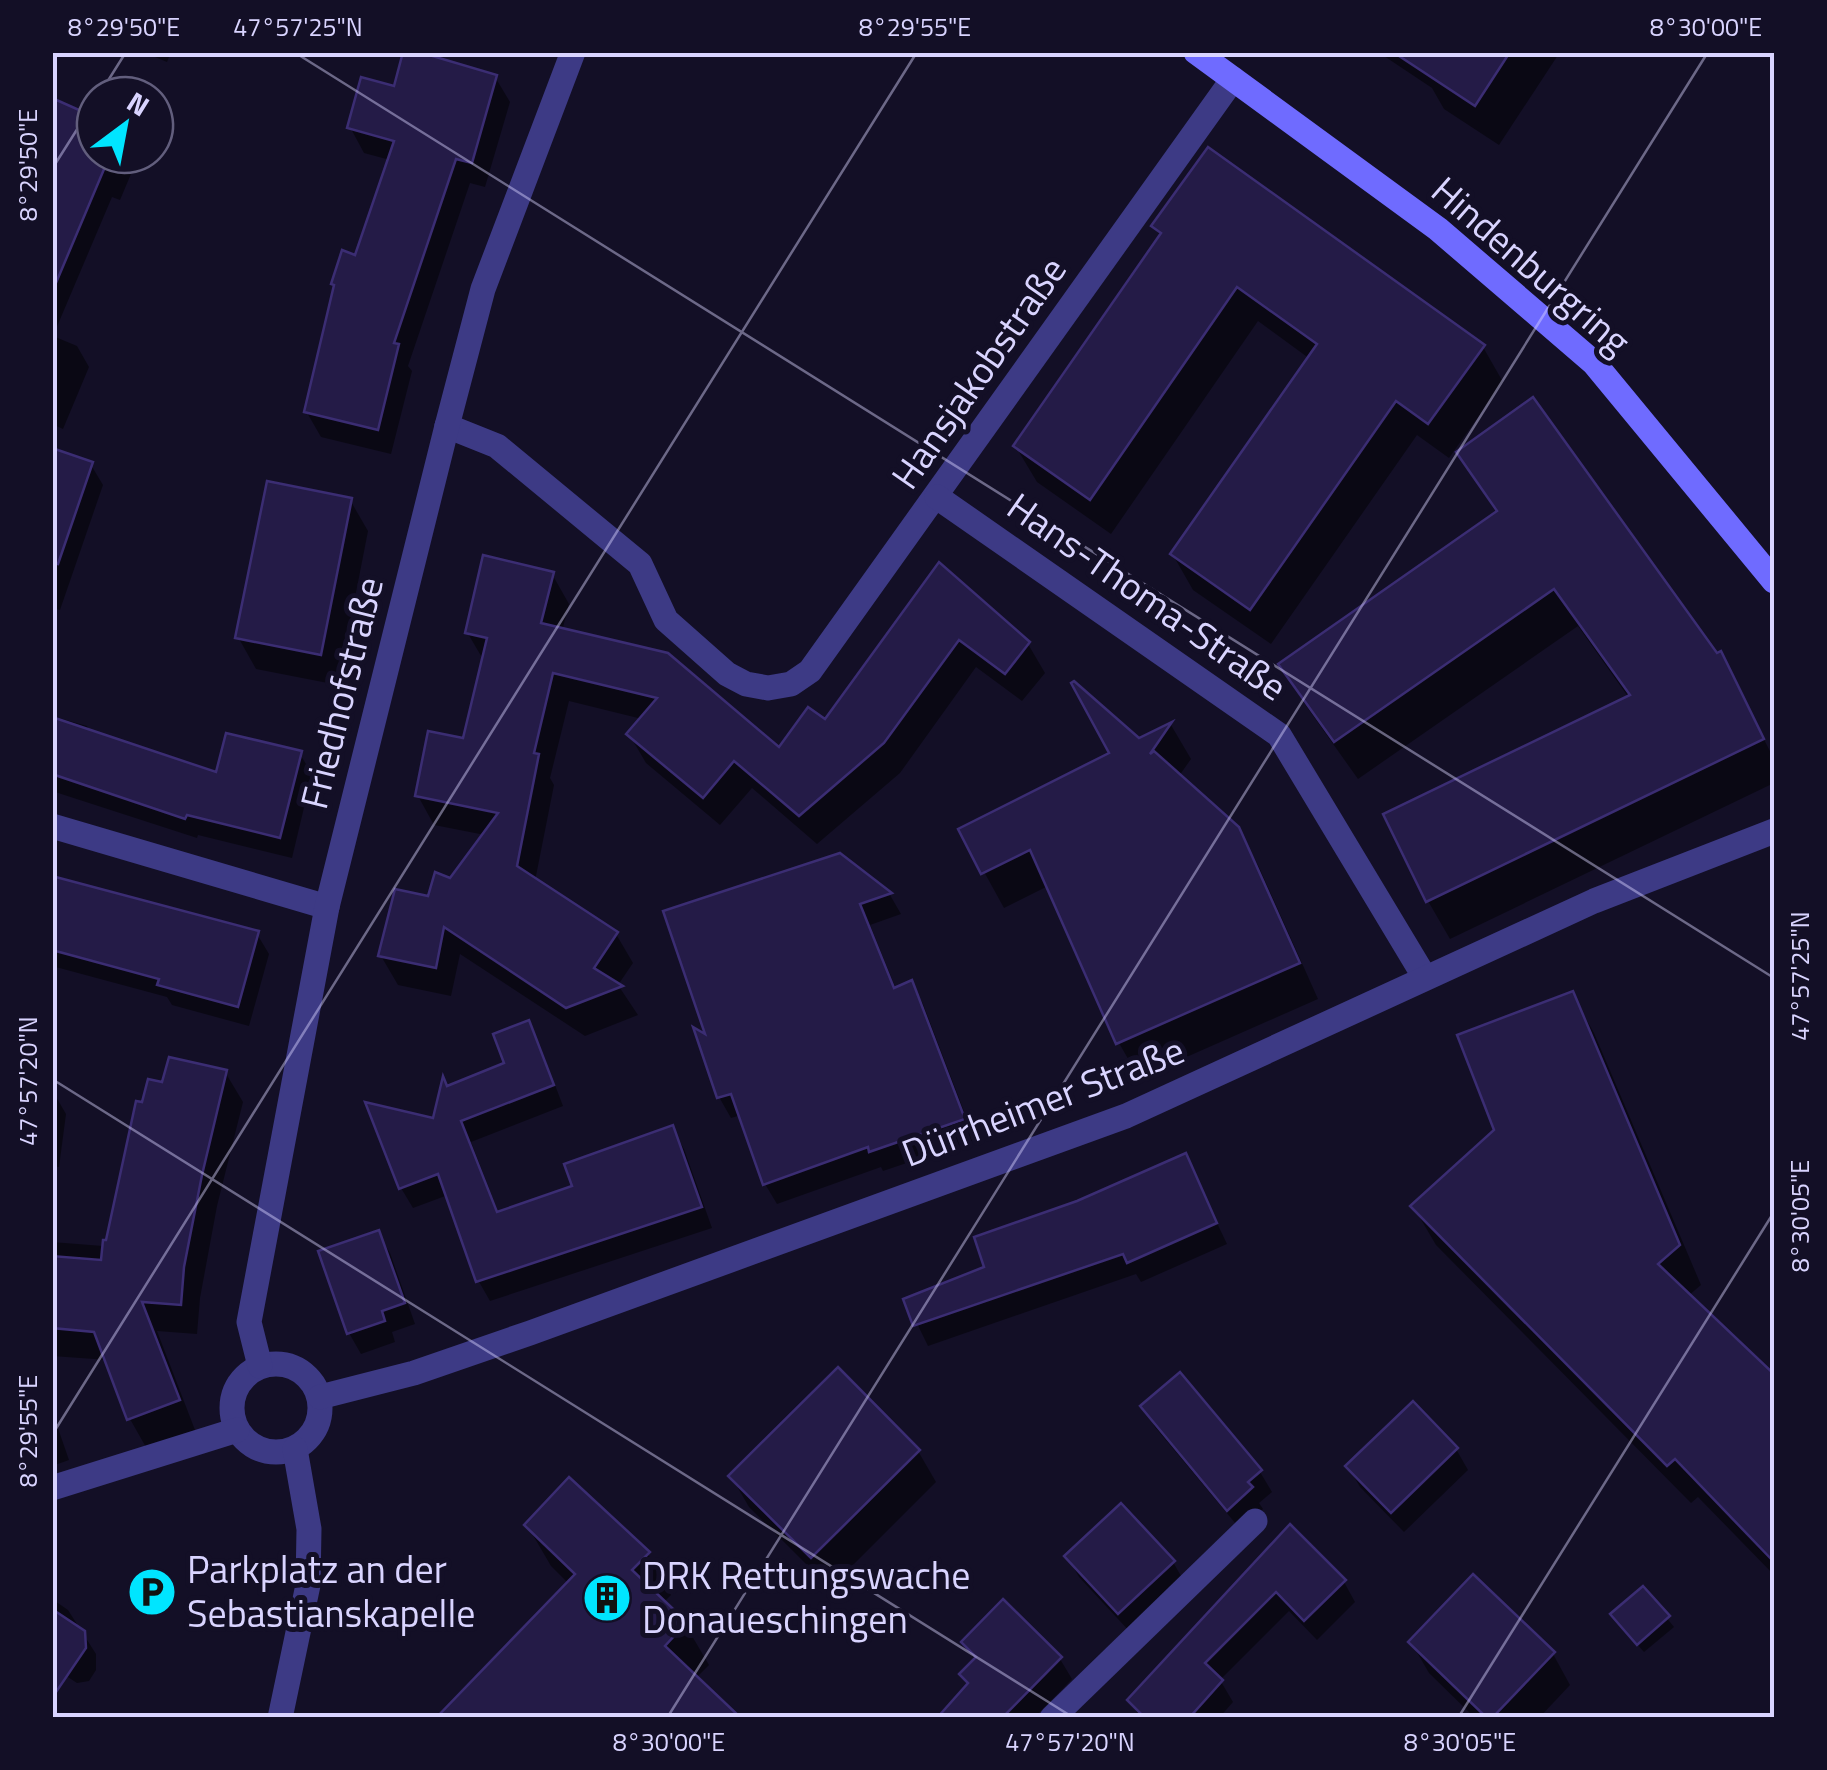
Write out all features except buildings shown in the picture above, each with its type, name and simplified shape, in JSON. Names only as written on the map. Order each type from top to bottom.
[{"type":"main road","name":"Hindenburgring","points":[[1196,52],[1438,229],[1594,363],[1774,581]]},
{"type":"street","name":"Friedhofstraße","points":[[260,1366],[249,1322],[327,907],[483,289],[573,52]]},
{"type":"street","name":"Hansjakobstraße","points":[[447,426],[496,446],[640,564],[666,620],[728,674],[746,684],[768,688],[791,684],[810,670],[938,497],[1234,79]]},
{"type":"street","name":"Hans-Thoma-Straße","points":[[938,497],[1279,735],[1424,976]]},
{"type":"street","points":[[52,826],[327,907]]},
{"type":"street","name":"Dürrheimer Straße","points":[[320,1397],[414,1373],[1126,1116],[1594,901],[1774,831]]},
{"type":"street","points":[[278,1363],[297,1368],[312,1380],[320,1397],[322,1412],[317,1428],[295,1449],[279,1453],[262,1451],[236,1430],[234,1393],[244,1377],[260,1366],[278,1363]]},
{"type":"street","points":[[52,1488],[236,1430]]},
{"type":"street","points":[[280,1718],[308,1586],[309,1529],[295,1449]]},
{"type":"street","points":[[1052,1718],[1255,1521]]},
{"type":"place","name":"Parkplatz an der Sebastianskapelle","points":[[152,1592]]},
{"type":"place","name":"DRK Rettungswache Donaueschingen","points":[[607,1598]]}]
